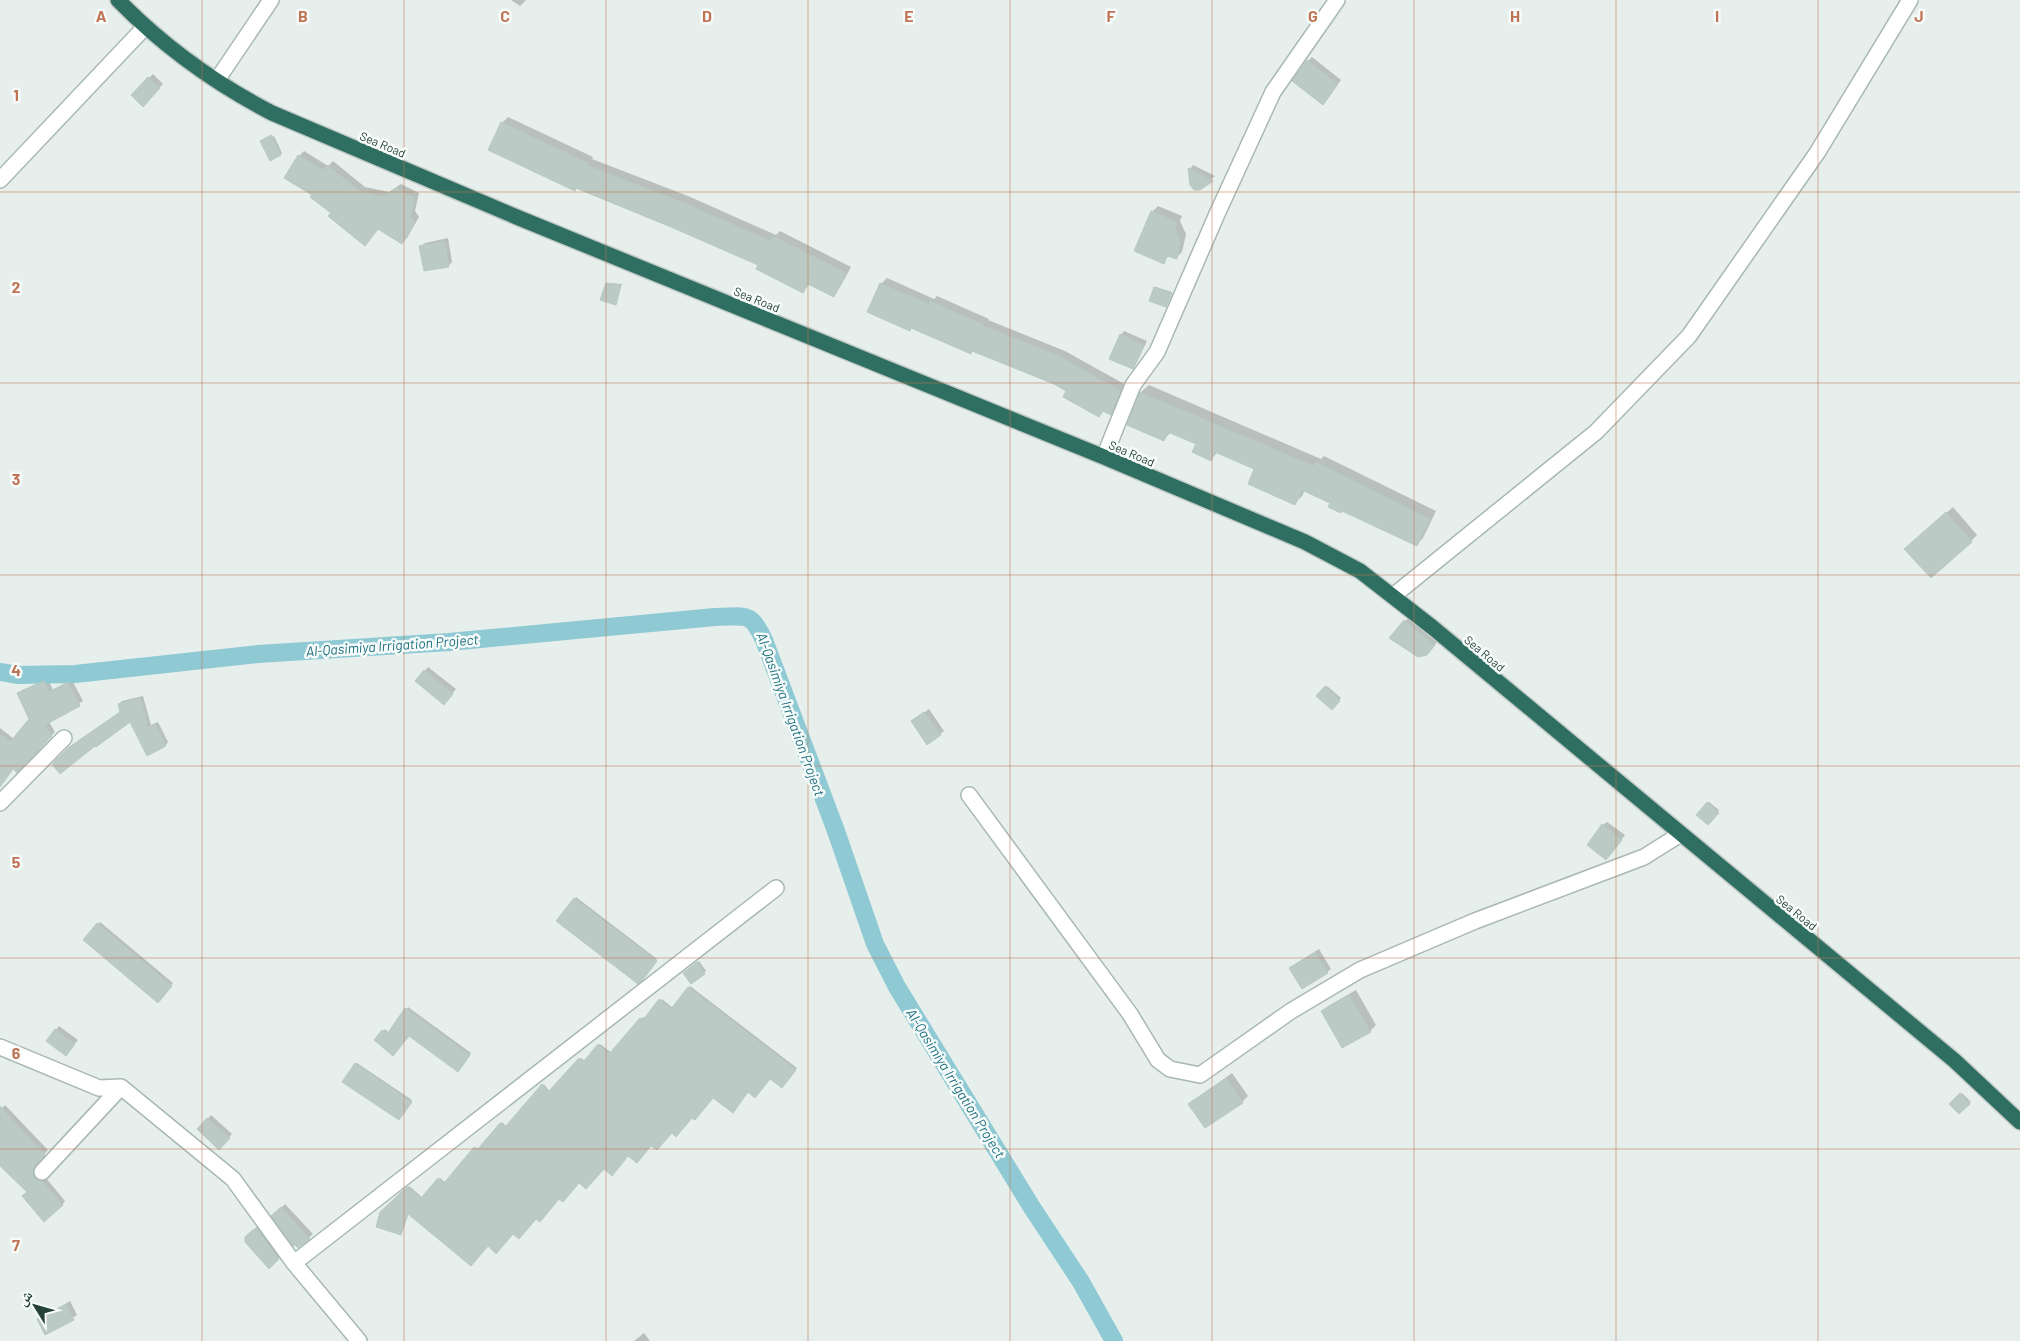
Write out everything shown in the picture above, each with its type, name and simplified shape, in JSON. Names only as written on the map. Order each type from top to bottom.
[{"type":"highway","name":"Sea Road","points":[[118,0],[145,27],[242,98],[290,121],[538,225],[1104,457],[1305,542],[1360,571],[1393,596],[1955,1061],[2020,1122]]},
{"type":"street","points":[[217,80],[272,0]]},
{"type":"street","points":[[1104,457],[1133,385],[1157,352],[1273,92],[1337,0]]},
{"type":"street","points":[[1393,596],[1596,432],[1689,336],[1817,153],[1910,0]]},
{"type":"street","points":[[0,180],[145,27]]},
{"type":"street","points":[[0,803],[64,738]]},
{"type":"street","points":[[969,795],[1130,1014],[1158,1060],[1170,1069],[1200,1075],[1291,1011],[1360,970],[1475,921],[1644,857],[1679,834]]},
{"type":"street","points":[[294,1263],[776,888]]},
{"type":"street","points":[[0,1047],[100,1088],[121,1087],[233,1179],[294,1263],[358,1341]]},
{"type":"street","points":[[42,1172],[121,1087]]},
{"type":"building","points":[[1307,60],[1338,84],[1323,105],[1292,81]]},
{"type":"building","points":[[148,77],[160,88],[143,107],[131,95]]},
{"type":"building","points":[[501,122],[588,163],[587,165],[682,202],[770,241],[773,236],[846,273],[834,297],[808,284],[803,293],[756,269],[758,265],[576,188],[575,191],[488,150]]},
{"type":"building","points":[[271,135],[281,155],[270,161],[260,141]]},
{"type":"building","points":[[298,155],[323,170],[327,165],[360,191],[383,197],[396,188],[415,198],[411,216],[415,223],[402,244],[378,229],[365,246],[328,216],[331,213],[310,197],[312,195],[284,178]]},
{"type":"building","points":[[1188,168],[1213,181],[1200,190],[1194,190],[1190,185]]},
{"type":"building","points":[[1151,211],[1177,222],[1175,227],[1180,241],[1177,259],[1167,256],[1164,264],[1134,251]]},
{"type":"building","points":[[445,241],[449,267],[424,271],[419,246]]},
{"type":"building","points":[[606,283],[621,285],[616,305],[600,300]]},
{"type":"building","points":[[880,283],[929,304],[930,301],[983,326],[1059,356],[1121,391],[1111,415],[1103,411],[1099,417],[1063,397],[1066,391],[1054,384],[972,351],[971,354],[911,328],[910,331],[867,312]]},
{"type":"building","points":[[1154,287],[1172,293],[1166,307],[1149,301]]},
{"type":"building","points":[[1120,334],[1144,345],[1133,369],[1109,359]]},
{"type":"building","points":[[1140,392],[1314,466],[1316,462],[1430,519],[1417,546],[1342,511],[1341,513],[1328,507],[1330,503],[1302,490],[1295,505],[1248,484],[1254,469],[1215,452],[1211,461],[1192,452],[1196,444],[1168,432],[1164,441],[1127,425]]},
{"type":"building","points":[[1946,512],[1972,542],[1931,578],[1904,549]]},
{"type":"building","points":[[1404,620],[1435,645],[1427,655],[1418,657],[1389,638]]},
{"type":"building","points":[[424,670],[453,694],[444,705],[415,681]]},
{"type":"building","points":[[44,681],[49,692],[68,682],[80,706],[45,725],[52,736],[17,773],[13,769],[0,787],[0,734],[10,742],[29,719],[17,693]]},
{"type":"building","points":[[1325,686],[1340,701],[1332,710],[1316,696]]},
{"type":"building","points":[[141,698],[148,727],[155,724],[166,746],[147,756],[130,722],[95,746],[60,774],[52,764],[68,748],[120,712],[118,704]]},
{"type":"building","points":[[924,712],[941,735],[927,745],[911,721]]},
{"type":"building","points":[[1707,802],[1719,813],[1708,825],[1696,815]]},
{"type":"building","points":[[1602,824],[1622,840],[1606,860],[1587,845]]},
{"type":"building","points":[[574,898],[657,961],[642,981],[638,984],[556,921]]},
{"type":"building","points":[[97,923],[172,986],[158,1003],[83,940]]},
{"type":"building","points":[[1315,952],[1328,973],[1302,989],[1289,968]]},
{"type":"building","points":[[697,962],[705,974],[691,984],[683,973]]},
{"type":"building","points":[[688,987],[796,1070],[782,1088],[770,1079],[755,1098],[748,1092],[733,1113],[713,1098],[695,1120],[692,1118],[676,1137],[672,1133],[657,1150],[651,1146],[637,1163],[628,1156],[612,1176],[604,1169],[586,1189],[579,1183],[563,1202],[559,1199],[540,1222],[536,1219],[519,1239],[513,1234],[496,1254],[488,1246],[471,1266],[408,1214],[401,1235],[376,1227],[380,1212],[407,1187],[421,1198],[438,1178],[444,1183],[474,1147],[477,1150],[500,1123],[505,1127],[542,1084],[548,1092],[579,1058],[583,1062],[598,1044],[609,1054],[640,1018],[643,1020],[659,999],[671,1009]]},
{"type":"building","points":[[1349,995],[1371,1032],[1342,1048],[1321,1011]]},
{"type":"building","points":[[405,1008],[470,1055],[458,1072],[409,1036],[393,1056],[374,1040],[382,1030],[387,1034]]},
{"type":"building","points":[[55,1029],[75,1044],[66,1056],[46,1041]]},
{"type":"building","points":[[355,1063],[412,1102],[399,1120],[342,1082]]},
{"type":"building","points":[[1226,1078],[1243,1103],[1205,1128],[1188,1104]]},
{"type":"building","points":[[1960,1093],[1970,1104],[1959,1114],[1949,1104]]},
{"type":"building","points":[[0,1106],[45,1155],[35,1166],[33,1175],[36,1179],[42,1181],[63,1205],[44,1222],[22,1196],[27,1192],[0,1166]]},
{"type":"building","points":[[207,1118],[230,1138],[219,1150],[197,1129]]},
{"type":"building","points":[[281,1207],[310,1239],[298,1248],[295,1245],[293,1246],[271,1216]]},
{"type":"building","points":[[254,1229],[255,1231],[257,1229],[279,1259],[269,1269],[245,1242],[245,1237]]},
{"type":"building","points":[[66,1304],[74,1320],[45,1335],[37,1319]]},
{"type":"waterway","name":"Al-Qasimiya Irrigation Project","points":[[0,672],[18,675],[75,674],[258,654],[449,642],[715,617],[740,616],[751,620],[764,640],[836,831],[875,944],[897,987],[1031,1206],[1081,1282],[1114,1341]]}]
